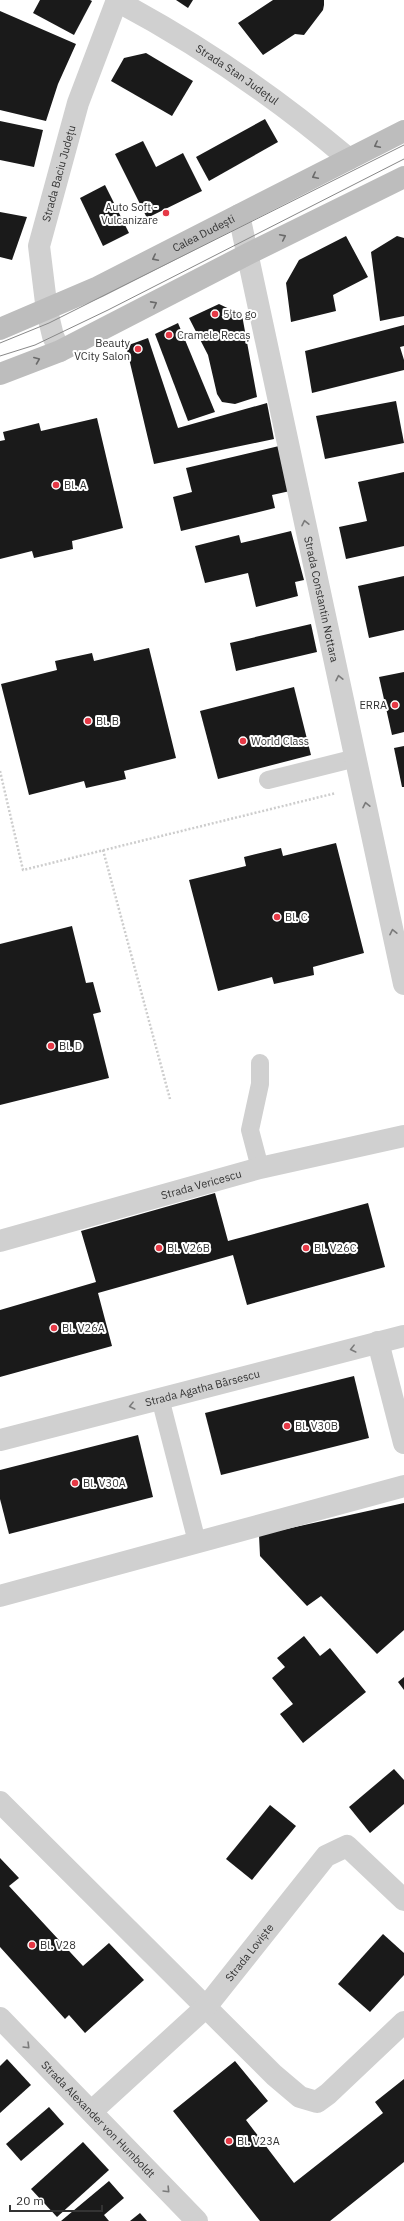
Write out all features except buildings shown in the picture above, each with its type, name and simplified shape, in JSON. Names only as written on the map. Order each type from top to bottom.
[{"type":"main road","name":"Calea Dudești","points":[[0,329],[98,287],[404,130]]},
{"type":"main road","points":[[0,374],[60,351],[248,254],[404,178]]},
{"type":"street","name":"Strada Stan Județul","points":[[117,1],[157,22],[271,95],[349,159]]},
{"type":"street","name":"Strada Baciu Județu","points":[[60,351],[53,336],[42,287],[39,246],[78,103],[117,1]]},
{"type":"street","name":"Strada Constantin Nottara","points":[[239,214],[404,984]]},
{"type":"street","name":"Strada Vericescu","points":[[0,1241],[260,1168],[404,1136]]},
{"type":"street","name":"Strada Agatha Bârsescu","points":[[0,1440],[404,1336]]},
{"type":"street","points":[[378,1342],[404,1443]]},
{"type":"street","points":[[0,1596],[404,1486]]},
{"type":"street","points":[[0,1802],[274,2075],[300,2097],[317,2102],[328,2094],[404,2022]]},
{"type":"street","name":"Strada Loviște","points":[[92,2111],[206,2007],[326,1856],[347,1846],[404,1900]]},
{"type":"street","name":"Strada Alexander von Humboldt","points":[[0,2018],[92,2111],[197,2221]]},
{"type":"lane","points":[[268,780],[356,758]]},
{"type":"lane","points":[[260,1063],[260,1084],[250,1130],[260,1168]]},
{"type":"lane","points":[[160,1398],[197,1542]]},
{"type":"path","points":[[0,771],[23,870],[362,786]]},
{"type":"path","points":[[103,850],[170,1099]]},
{"type":"tram line","points":[[0,343],[49,323],[404,145]]},
{"type":"tram line","points":[[0,356],[35,345],[108,310],[404,159]]},
{"type":"place","name":"Auto Soft - Vulcanizare","points":[[166,213]]},
{"type":"place","name":"5 to go","points":[[215,314]]},
{"type":"place","name":"Cramele Recaș","points":[[169,335]]},
{"type":"place","name":"Beauty VCity Salon","points":[[138,349]]},
{"type":"place","name":"Bl. A","points":[[56,485]]},
{"type":"place","name":"ERRA","points":[[395,705]]},
{"type":"place","name":"Bl. B","points":[[88,721]]},
{"type":"place","name":"World Class","points":[[243,741]]},
{"type":"place","name":"Bl. C","points":[[277,917]]},
{"type":"place","name":"Bl. D","points":[[51,1046]]},
{"type":"place","name":"Bl. V26B","points":[[159,1248]]},
{"type":"place","name":"Bl. V26C","points":[[306,1248]]},
{"type":"place","name":"Bl. V26A","points":[[54,1328]]},
{"type":"place","name":"Bl. V30B","points":[[287,1426]]},
{"type":"place","name":"Bl. V30A","points":[[75,1483]]},
{"type":"place","name":"Bl. V28","points":[[32,1945]]},
{"type":"place","name":"Bl. V23A","points":[[229,2141]]}]
